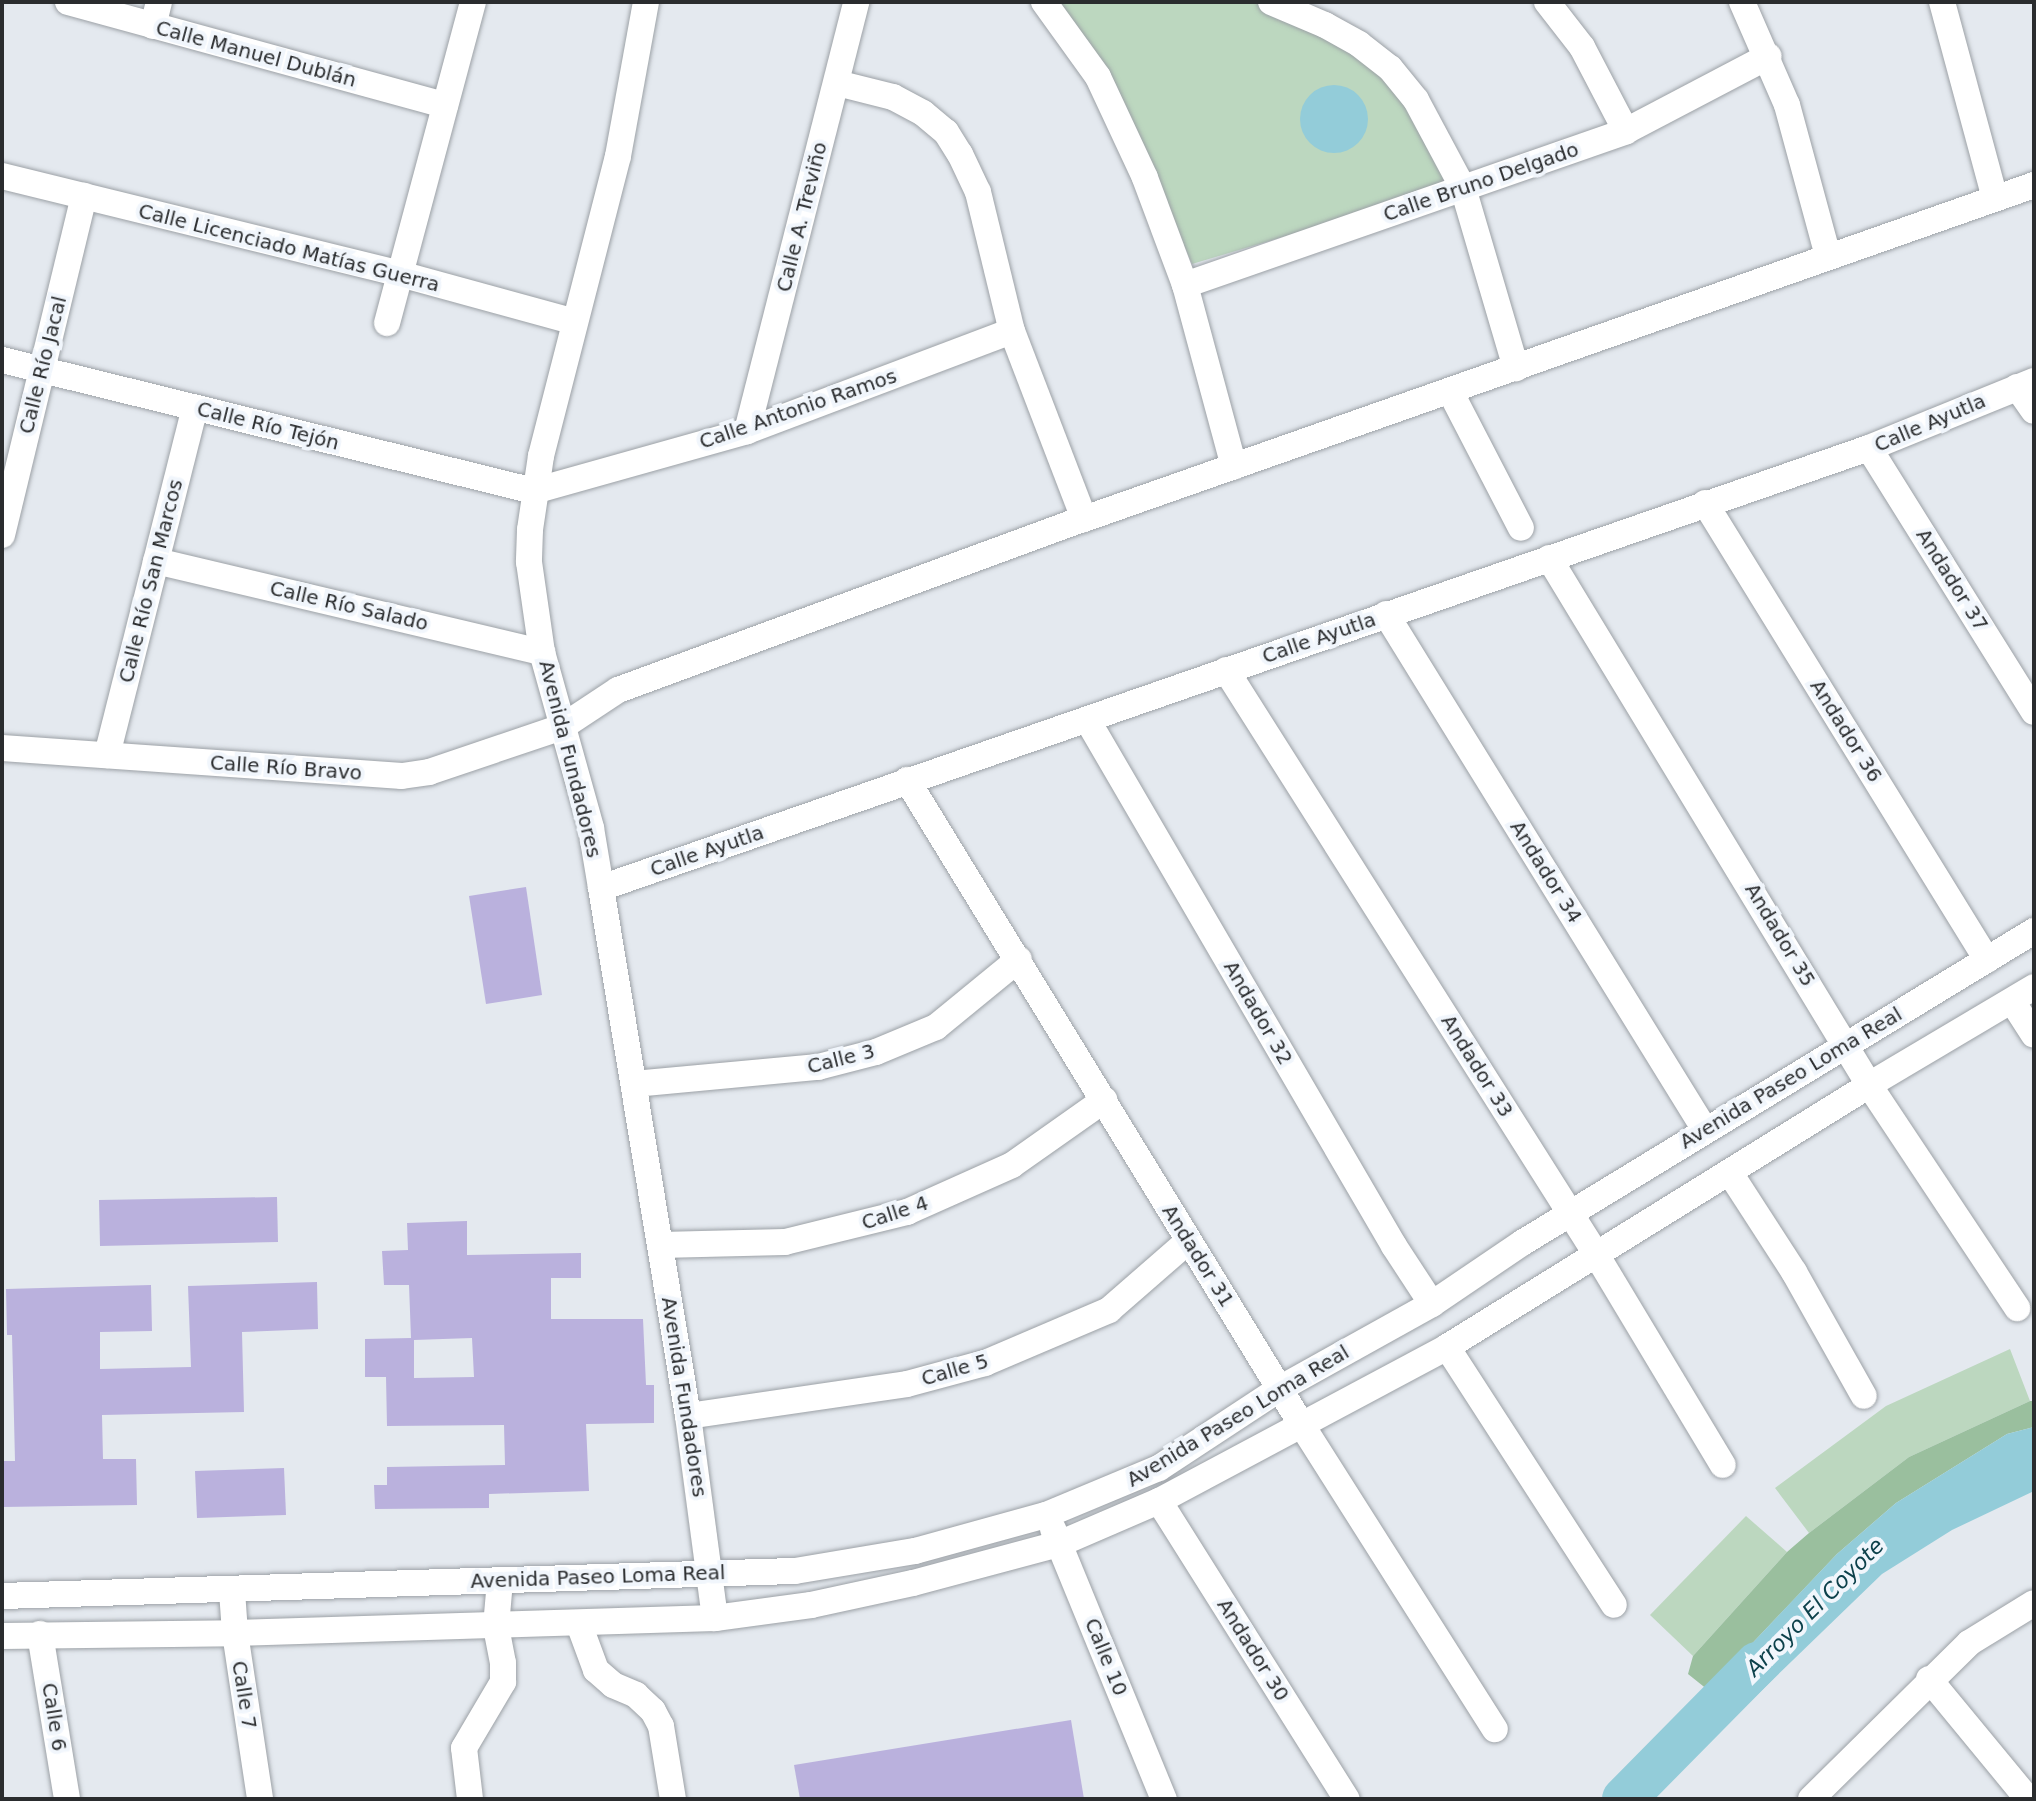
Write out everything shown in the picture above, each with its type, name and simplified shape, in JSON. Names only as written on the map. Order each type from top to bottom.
[{"type":"street","name":"Calle Manuel Dublán","points":[[68,2],[156,14],[445,105]]},
{"type":"street","points":[[387,323],[473,2]]},
{"type":"street","name":"Avenida Fundadores","points":[[646,2],[618,156],[534,491],[529,562],[542,652],[591,828],[688,1416],[715,1618]]},
{"type":"street","name":"Calle A. Treviño","points":[[747,431],[856,2]]},
{"type":"street","points":[[1044,2],[1098,77],[1125,130],[1185,285],[1234,466]]},
{"type":"street","points":[[1271,2],[1325,25],[1390,68],[1422,110],[1463,188],[1516,368]]},
{"type":"street","points":[[1547,2],[1582,47],[1626,131]]},
{"type":"street","points":[[1742,2],[1769,56],[1787,105],[1828,256]]},
{"type":"street","points":[[1942,2],[1995,198]]},
{"type":"street","name":"Calle Bruno Delgado","points":[[1185,285],[1626,131],[1769,56]]},
{"type":"street","points":[[837,83],[893,97],[923,113],[946,132],[978,192],[1012,331],[1084,519]]},
{"type":"street","name":"Calle Licenciado Matías Guerra","points":[[2,176],[400,274],[575,322]]},
{"type":"street","points":[[562,727],[618,690],[1084,519],[2034,185]]},
{"type":"street","name":"Calle Río Jacal","points":[[2,535],[84,196]]},
{"type":"street","name":"Calle Antonio Ramos","points":[[534,491],[747,431],[1012,331]]},
{"type":"street","name":"Calle Río Tejón","points":[[2,360],[534,491]]},
{"type":"street","points":[[2026,384],[2034,411]]},
{"type":"street","name":"Calle Ayutla","points":[[601,888],[1869,448],[2026,384]]},
{"type":"street","points":[[1450,391],[1521,528]]},
{"type":"street","name":"Calle Río San Marcos","points":[[107,755],[195,408]]},
{"type":"street","name":"Andador 37","points":[[1869,448],[2034,712]]},
{"type":"street","name":"Andador 36","points":[[1705,503],[1987,960]]},
{"type":"street","name":"Andador 35","points":[[1549,558],[1869,1085],[2017,1308]]},
{"type":"street","name":"Calle Río Salado","points":[[156,561],[542,652]]},
{"type":"street","name":"Andador 34","points":[[1386,614],[1705,1130]]},
{"type":"street","name":"Andador 33","points":[[1226,670],[1596,1254],[1723,1465]]},
{"type":"street","name":"Andador 32","points":[[1088,721],[1394,1246],[1432,1304]]},
{"type":"street","name":"Calle Río Bravo","points":[[2,748],[402,776],[429,772],[562,727]]},
{"type":"street","name":"Andador 31","points":[[907,780],[1303,1427],[1495,1729]]},
{"type":"street","name":"Avenida Paseo Loma Real","points":[[2,1596],[795,1571],[848,1565],[978,1536],[1046,1515],[1159,1468],[1281,1388],[1432,1304],[1705,1130],[2034,931]]},
{"type":"street","name":"Calle 3","points":[[634,1084],[739,1077],[818,1067],[876,1052],[936,1027],[1019,959]]},
{"type":"street","points":[[2023,994],[2034,1035]]},
{"type":"street","name":"Avenida Paseo Loma Real","points":[[2,1636],[235,1633],[715,1618],[811,1605],[1059,1544],[1159,1501],[1303,1427],[1447,1347],[1869,1085],[2023,994]]},
{"type":"street","name":"Calle 4","points":[[660,1245],[785,1242],[907,1212],[1012,1165],[1104,1100]]},
{"type":"street","points":[[1730,1173],[1794,1272],[1864,1396]]},
{"type":"street","name":"Calle 5","points":[[688,1416],[849,1394],[985,1363],[1109,1310],[1188,1241]]},
{"type":"street","points":[[1447,1347],[1614,1605]]},
{"type":"street","name":"Andador 30","points":[[1159,1501],[1347,1799]]},
{"type":"street","name":"Calle 10","points":[[1046,1515],[1164,1799]]},
{"type":"street","points":[[978,1536],[986,1563]]},
{"type":"street","points":[[470,1799],[464,1748],[503,1682],[496,1626],[500,1581]]},
{"type":"street","name":"Calle 7","points":[[232,1591],[235,1633],[260,1799]]},
{"type":"street","points":[[1811,1799],[1929,1679],[1969,1643],[2034,1603]]},
{"type":"street","points":[[579,1624],[596,1670],[613,1685],[636,1695],[657,1719],[673,1799]]},
{"type":"street","name":"Calle 6","points":[[40,1634],[67,1799]]},
{"type":"street","points":[[1929,1679],[2028,1799]]},
{"type":"green space","points":[[1048,2],[1268,2],[1374,56],[1461,184],[1192,264],[1129,116]]},
{"type":"green space","points":[[2010,1349],[2030,1401],[1909,1457],[1809,1533],[1775,1488],[1886,1406]]},
{"type":"green space","points":[[2034,1401],[2034,1427],[2007,1434],[1896,1503],[1837,1554],[1708,1690],[1688,1674],[1693,1656],[1787,1552],[1809,1533],[1909,1457]]},
{"type":"green space","points":[[1746,1516],[1787,1552],[1693,1656],[1650,1615]]},
{"type":"water","points":[[1334,85],[1358,95],[1368,119],[1358,143],[1334,153],[1310,143],[1300,119],[1310,95]]},
{"type":"water","points":[[2034,1427],[2034,1491],[1952,1530],[1882,1574],[1730,1721],[1703,1695],[1837,1554],[1896,1503],[2007,1434]]},
{"type":"building","points":[[526,887],[542,995],[486,1004],[469,896]]},
{"type":"building","points":[[277,1197],[278,1242],[100,1246],[99,1200]]},
{"type":"building","points":[[467,1221],[467,1255],[581,1253],[581,1278],[551,1278],[551,1319],[643,1319],[646,1385],[654,1385],[654,1423],[586,1424],[589,1491],[489,1494],[489,1508],[375,1509],[374,1485],[387,1485],[387,1467],[505,1465],[504,1425],[387,1426],[386,1377],[365,1377],[365,1339],[411,1338],[409,1285],[384,1285],[382,1251],[408,1250],[407,1223]],"holes":[[[472,1338],[474,1377],[414,1378],[414,1340]]]},
{"type":"building","points":[[317,1282],[318,1329],[242,1332],[244,1412],[102,1415],[103,1459],[136,1459],[137,1505],[2,1507],[2,1461],[15,1461],[12,1335],[7,1335],[6,1289],[151,1285],[152,1331],[100,1332],[100,1369],[191,1367],[188,1286]]},
{"type":"building","points":[[284,1468],[286,1515],[197,1518],[195,1471]]},
{"type":"building","points":[[1071,1720],[1084,1799],[800,1799],[794,1765]]},
{"type":"waterway","name":"Arroyo El Coyote","points":[[1624,1799],[1757,1664]]}]
